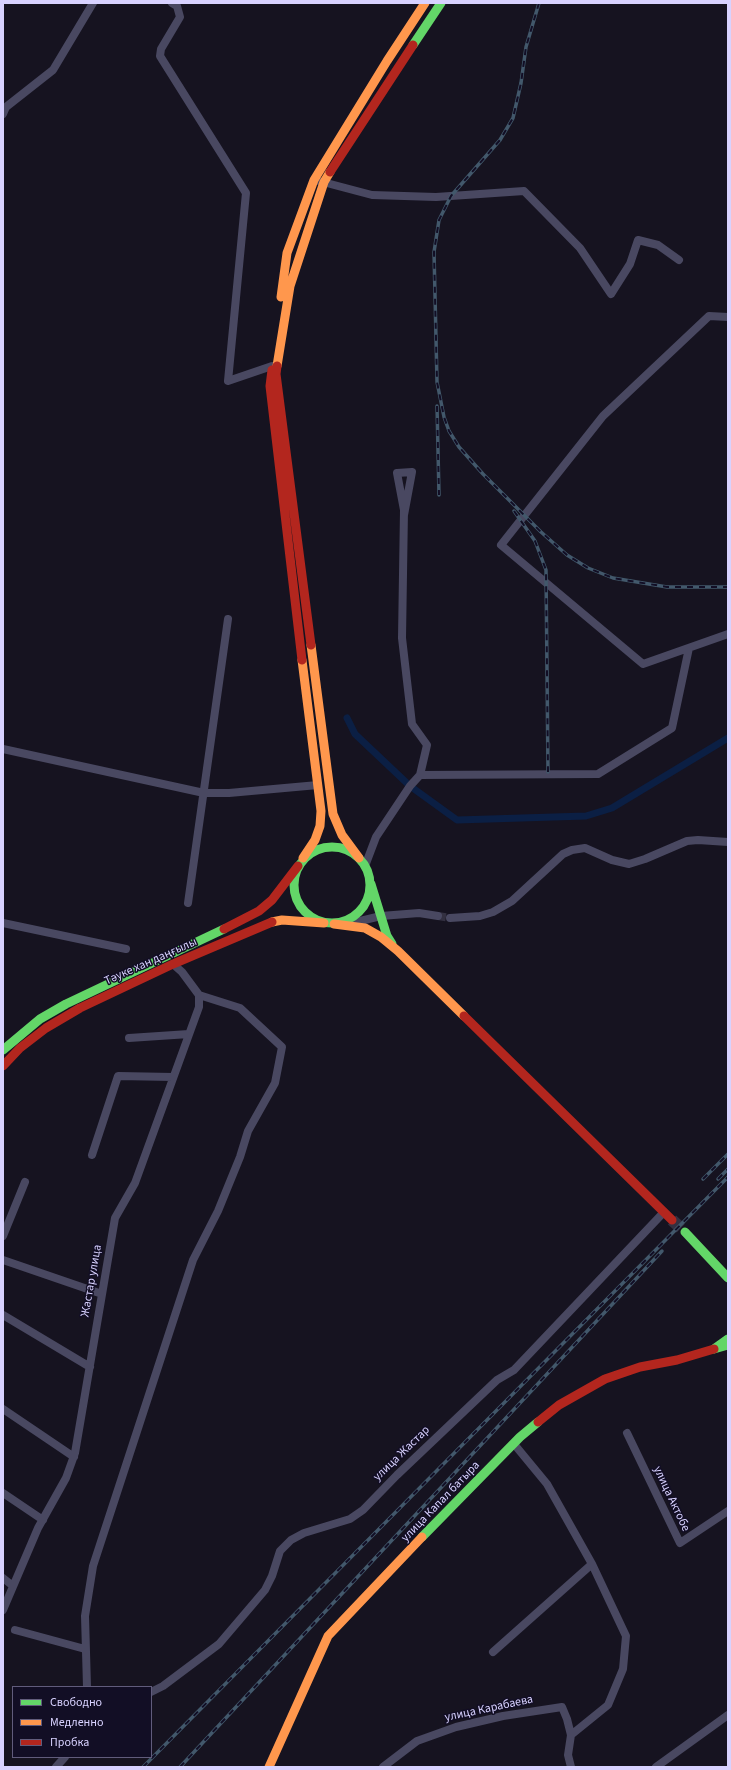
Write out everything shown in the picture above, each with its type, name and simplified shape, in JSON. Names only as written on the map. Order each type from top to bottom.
[{"type":"main road","name":"Тәуке хан даңғылы","points":[[3,1050],[40,1019],[66,1004],[238,923],[259,911],[272,900],[301,862],[315,840],[320,826],[321,811],[298,639],[270,386],[286,253],[314,180],[387,61],[425,3]]},
{"type":"main road","points":[[398,951],[387,936],[365,866],[342,835],[333,814],[276,374],[290,286],[324,182],[442,3]]},
{"type":"main road","points":[[359,858],[346,849],[331,846],[316,850],[301,862],[293,880],[294,894],[300,908],[310,918],[324,923],[338,923],[365,928],[381,937],[398,951],[672,1220]]},
{"type":"main road","points":[[338,923],[347,920],[358,913],[366,903],[370,890],[369,877]]},
{"type":"main road","name":"Тәуке хан даңғылы","points":[[3,1066],[20,1048],[46,1028],[80,1008],[173,964],[268,923],[282,920],[324,923]]},
{"type":"main road","points":[[238,923],[243,934]]},
{"type":"main road","points":[[685,1232],[728,1278]]},
{"type":"main road","name":"улица Капал батыра","points":[[714,1349],[728,1339]]},
{"type":"main road","name":"улица Капал батыра","points":[[269,1767],[328,1636],[514,1444],[559,1405],[605,1379],[640,1367],[677,1360],[728,1345]]},
{"type":"street","points":[[3,114],[6,107],[53,70],[93,3]]},
{"type":"street","points":[[172,3],[177,6],[180,17],[161,49],[160,56],[246,193],[228,381],[272,366]]},
{"type":"street","points":[[314,180],[372,195],[436,197],[524,191],[580,248],[611,294],[630,264],[638,240],[658,245],[679,260]]},
{"type":"street","points":[[728,316],[709,316],[603,416],[500,545],[644,664],[728,634]]},
{"type":"street","points":[[365,866],[376,837],[410,786],[420,775],[427,744],[412,724],[402,638],[404,515],[412,472],[397,473],[404,515]]},
{"type":"street","points":[[188,903],[228,619]]},
{"type":"street","points":[[420,775],[598,774],[672,728],[690,648]]},
{"type":"street","points":[[3,749],[204,793],[229,793],[318,785]]},
{"type":"street","points":[[450,918],[480,916],[493,912],[512,901],[563,854],[572,850],[585,848],[612,860],[629,864],[645,860],[688,841],[698,840],[728,842]]},
{"type":"street","points":[[338,923],[356,922],[381,916],[419,913],[438,916]]},
{"type":"street","points":[[3,922],[126,949]]},
{"type":"street","points":[[87,1686],[85,1616],[93,1566],[193,1260],[218,1211],[240,1157],[248,1131],[275,1083],[282,1047],[240,1008],[199,995],[182,972],[173,964]]},
{"type":"street","name":"Жастар улица","points":[[3,1610],[43,1520],[66,1478],[74,1457],[115,1218],[135,1183],[199,1007],[199,995]]},
{"type":"street","points":[[129,1038],[189,1034]]},
{"type":"street","points":[[92,1155],[118,1076],[173,1077]]},
{"type":"street","points":[[3,1236],[25,1182]]},
{"type":"street","name":"улица Жастар","points":[[152,1692],[163,1686],[219,1644],[265,1590],[272,1576],[280,1551],[291,1540],[304,1534],[350,1519],[363,1510],[397,1475],[497,1380],[514,1370],[664,1212]]},
{"type":"street","points":[[3,1260],[102,1294]]},
{"type":"street","points":[[3,1315],[90,1367]]},
{"type":"street","points":[[3,1409],[74,1457]]},
{"type":"street","name":"улица Актобе","points":[[627,1433],[680,1544],[728,1512]]},
{"type":"street","points":[[514,1444],[547,1484],[592,1564],[626,1636],[623,1669],[608,1705],[571,1735],[568,1755],[571,1767]]},
{"type":"street","points":[[3,1493],[43,1520]]},
{"type":"street","points":[[493,1652],[592,1564]]},
{"type":"street","points":[[3,1578],[13,1586]]},
{"type":"street","points":[[15,1630],[85,1649]]},
{"type":"street","name":"улица Карабаева","points":[[383,1767],[417,1741],[456,1727],[503,1716],[562,1707],[568,1719],[571,1735]]},
{"type":"street","points":[[656,1767],[728,1715]]},
{"type":"street","points":[[56,1767],[64,1758]]},
{"type":"waterway","points":[[347,718],[355,734],[410,786],[457,820],[586,816],[612,808],[728,738]]},
{"type":"tunnel","points":[[438,916],[450,918]]},
{"type":"tunnel","points":[[672,1220],[685,1232]]},
{"type":"railway","points":[[539,3],[526,47],[521,83],[513,118],[500,140],[451,196],[439,220],[434,252],[437,382],[444,417],[449,431],[459,447],[483,474],[541,532],[567,555],[588,568],[613,578],[667,587],[728,587]]},
{"type":"railway","points":[[437,406],[439,495]]},
{"type":"railway","points":[[514,511],[535,541],[546,570],[548,772]]},
{"type":"railway","points":[[703,1179],[728,1154]]},
{"type":"railway","points":[[718,1179],[728,1169]]},
{"type":"railway","points":[[152,1758],[728,1177]]},
{"type":"railway","points":[[180,1767],[662,1251]]},
{"type":"railway","points":[[143,1767],[152,1758]]},
{"type":"traffic: fast","points":[[413,45],[441,3]]},
{"type":"traffic: fast","points":[[325,847],[339,847],[353,853],[364,864],[370,878],[370,885],[370,892],[367,900],[359,912],[353,917],[339,923],[325,923],[311,917],[300,906],[294,892],[294,878],[300,864],[311,853],[325,847]]},
{"type":"traffic: fast","points":[[371,884],[387,936],[392,944]]},
{"type":"traffic: fast","points":[[3,1050],[40,1019],[66,1004],[224,929]]},
{"type":"traffic: fast","points":[[685,1232],[728,1278]]},
{"type":"traffic: fast","points":[[728,1339],[714,1349],[728,1345]]},
{"type":"traffic: fast","points":[[422,1537],[520,1437],[538,1422]]},
{"type":"traffic: slow","points":[[281,297],[287,253],[314,180],[387,61],[425,3]]},
{"type":"traffic: slow","points":[[277,366],[290,286],[324,182],[330,172]]},
{"type":"traffic: slow","points":[[311,645],[333,814],[342,835],[359,858]]},
{"type":"traffic: slow","points":[[302,660],[321,811],[320,826],[315,840],[303,858]]},
{"type":"traffic: slow","points":[[272,922],[282,920],[324,923]]},
{"type":"traffic: slow","points":[[334,924],[365,928],[381,937],[398,951],[464,1016]]},
{"type":"traffic: slow","points":[[269,1767],[328,1636],[422,1537]]},
{"type":"traffic: jam","points":[[330,172],[413,45]]},
{"type":"traffic: jam","points":[[277,366],[276,374],[311,645]]},
{"type":"traffic: jam","points":[[272,370],[270,386],[302,660]]},
{"type":"traffic: jam","points":[[224,929],[259,911],[272,900],[298,866]]},
{"type":"traffic: jam","points":[[3,1066],[20,1048],[46,1028],[80,1008],[173,964],[272,922]]},
{"type":"traffic: jam","points":[[464,1016],[672,1220]]},
{"type":"traffic: jam","points":[[538,1422],[559,1405],[605,1379],[640,1367],[677,1360],[714,1349]]}]
